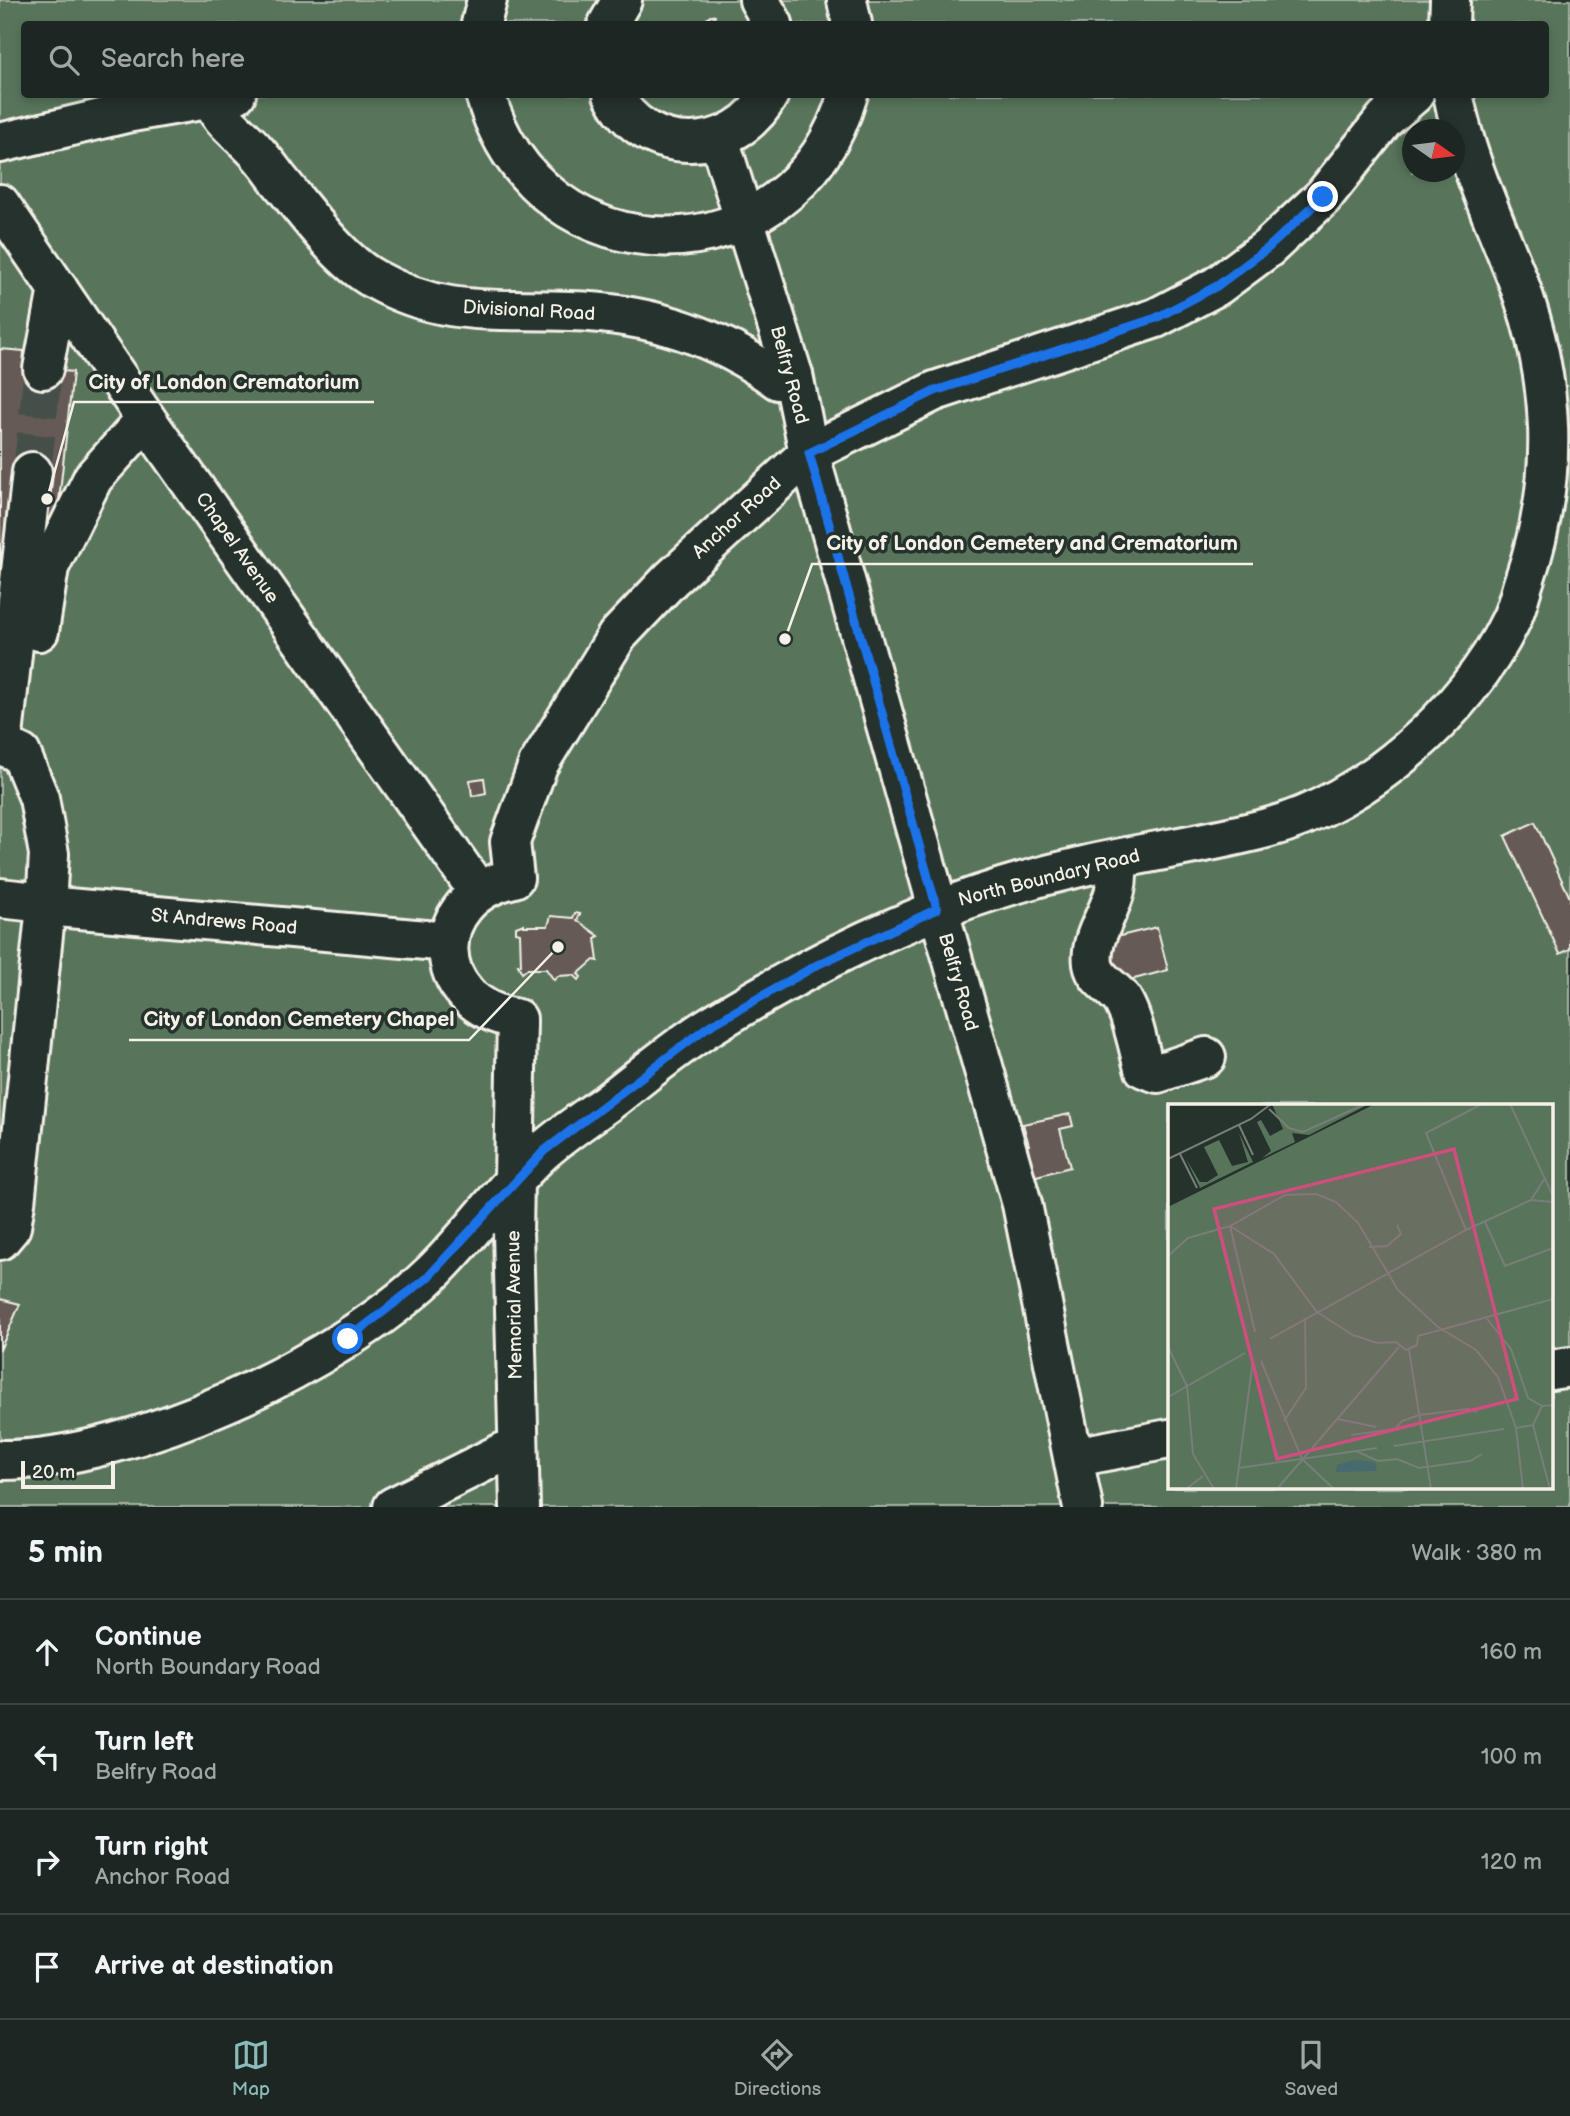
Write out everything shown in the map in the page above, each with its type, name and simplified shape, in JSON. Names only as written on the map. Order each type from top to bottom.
[{"type":"lane","points":[[482,21],[486,0]]},
{"type":"lane","points":[[759,0],[771,21]]},
{"type":"lane","points":[[847,0],[851,21]]},
{"type":"lane","points":[[1449,21],[1450,0]]},
{"type":"lane","points":[[0,143],[126,113],[218,98]]},
{"type":"lane","name":"Divisional Road","points":[[224,98],[218,115],[256,150],[324,235],[372,279],[418,299],[452,308],[491,312],[572,311],[636,318],[691,331],[747,357],[778,380],[793,375]]},
{"type":"lane","points":[[487,98],[504,144],[521,169],[542,191],[593,223],[622,233],[681,238],[711,233],[743,222],[791,191],[829,144],[846,98]]},
{"type":"lane","points":[[615,98],[619,107],[639,127],[664,139],[692,144],[719,139],[743,126],[762,108],[767,98]]},
{"type":"lane","name":"Anchor Road","points":[[478,891],[495,882],[514,878],[510,842],[538,765],[617,636],[671,579],[809,453],[935,391],[1156,318],[1217,286],[1268,248],[1323,197],[1385,119],[1409,98]]},
{"type":"lane","name":"North Boundary Road","points":[[0,1460],[25,1460],[102,1445],[159,1428],[269,1384],[348,1339],[427,1278],[544,1151],[706,1028],[817,965],[952,902],[1087,865],[1273,827],[1325,805],[1381,772],[1428,732],[1472,682],[1510,622],[1540,532],[1550,440],[1543,364],[1518,281],[1491,221],[1462,143],[1453,98]]},
{"type":"lane","name":"Belfry Road","points":[[719,139],[793,375],[809,453],[1021,1204],[1075,1457],[1083,1507]]},
{"type":"lane","name":"Chapel Avenue","points":[[0,204],[146,419],[478,891]]},
{"type":"lane","points":[[44,369],[58,289]]},
{"type":"lane","points":[[0,1240],[10,1227],[15,1203],[46,906],[49,854],[40,797],[21,754],[49,567],[93,478],[146,419]]},
{"type":"lane","points":[[21,754],[2,745],[32,472]]},
{"type":"lane","points":[[1115,861],[1119,877],[1096,940],[1093,964],[1102,982],[1122,1000],[1144,1068],[1158,1073],[1206,1057]]},
{"type":"lane","points":[[448,942],[453,922],[463,905],[478,891]]},
{"type":"lane","name":"St Andrews Road","points":[[0,898],[36,902],[46,906],[448,942]]},
{"type":"lane","name":"Memorial Avenue","points":[[448,942],[452,971],[466,996],[481,1008],[517,1019],[513,1183],[520,1507]]},
{"type":"lane","points":[[1552,1370],[1570,1367]]},
{"type":"lane","points":[[1075,1457],[1168,1439]]},
{"type":"lane","points":[[393,1507],[504,1452],[517,1449]]},
{"type":"green space","points":[[0,0],[1570,0],[1570,1507],[0,1507]]},
{"type":"building","points":[[711,15],[718,21],[704,21]]},
{"type":"building","points":[[0,349],[24,351],[23,367],[73,372],[56,529],[32,526],[0,609]]},
{"type":"building","points":[[484,778],[486,793],[472,796],[470,780]]},
{"type":"building","points":[[1535,822],[1570,898],[1570,949],[1560,954],[1505,836]]},
{"type":"building","points":[[575,913],[580,914],[577,920],[599,936],[595,938],[598,961],[594,960],[578,974],[581,977],[579,980],[574,975],[558,976],[554,980],[546,969],[527,969],[522,973],[518,965],[521,965],[520,933],[516,932],[516,927],[524,924],[548,926],[551,916],[573,918]]},
{"type":"building","points":[[1157,927],[1168,970],[1119,983],[1108,939]]},
{"type":"building","points":[[1070,1114],[1073,1126],[1060,1129],[1070,1167],[1033,1177],[1025,1147],[1029,1145],[1023,1124]]},
{"type":"building","points":[[0,1299],[20,1304],[0,1350]]},
{"type":"tunnel","points":[[32,472],[43,369]]},
{"type":"place","name":"City of London Crematorium","points":[[47,499]]},
{"type":"place","name":"City of London Cemetery and Crematorium","points":[[785,639]]},
{"type":"place","name":"City of London Cemetery Chapel","points":[[558,947]]},
{"type":"route","points":[[348,1339],[427,1278],[544,1151],[706,1028],[817,965],[937,909],[809,453],[863,424],[935,391],[1156,318],[1217,286],[1268,248],[1323,197]]}]
